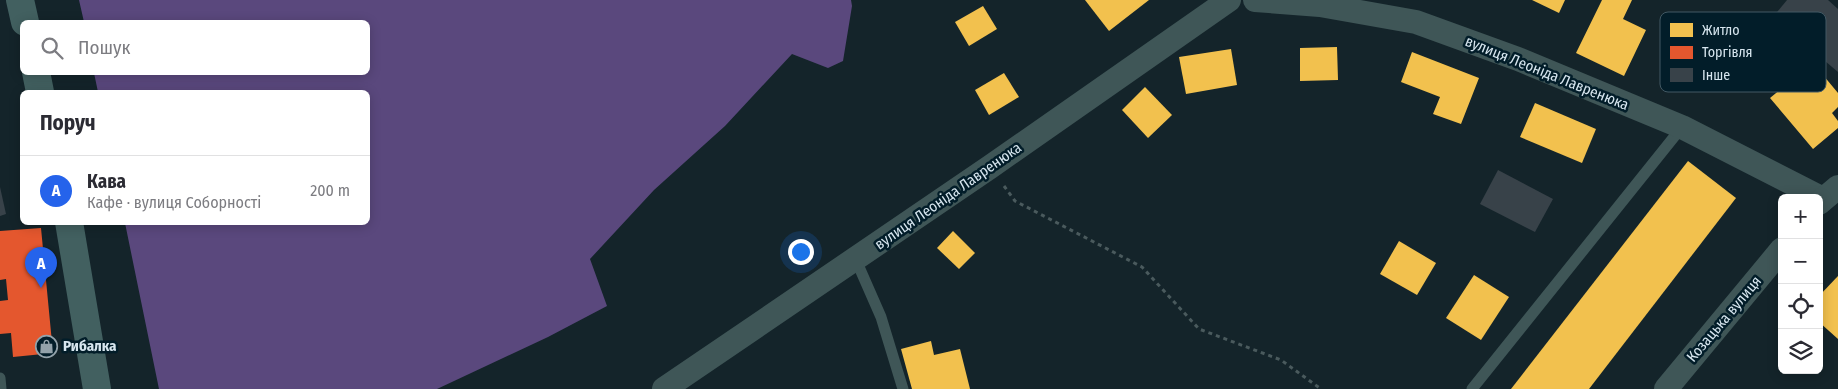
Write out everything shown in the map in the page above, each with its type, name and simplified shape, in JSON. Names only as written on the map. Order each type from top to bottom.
[{"type":"main road","points":[[20,0],[25,20]]},
{"type":"main road","points":[[37,75],[40,90]]},
{"type":"main road","points":[[70,225],[97,389]]},
{"type":"street","name":"вулиця Леоніда Лавренюка","points":[[664,389],[856,260],[1229,0]]},
{"type":"street","name":"вулиця Леоніда Лавренюка","points":[[1255,0],[1320,5],[1416,22],[1518,59],[1682,127],[1827,196]]},
{"type":"street","name":"Козацька вулиця","points":[[1666,389],[1778,253]]},
{"type":"lane","points":[[1472,389],[1682,127]]},
{"type":"lane","points":[[856,260],[881,317],[903,389]]},
{"type":"lane","points":[[0,378],[1,389]]},
{"type":"path","points":[[990,167],[1015,201],[1142,267],[1199,330],[1281,360],[1321,389]]},
{"type":"shaded area","points":[[79,0],[851,0],[852,6],[843,61],[828,68],[792,54],[725,126],[654,190],[590,259],[607,306],[548,337],[437,389],[159,389],[125,225],[370,225],[370,90],[98,90],[94,75],[370,75],[370,20],[84,20]]},
{"type":"building: Житло","points":[[1085,0],[1149,0],[1109,31]]},
{"type":"building: Житло","points":[[1532,0],[1565,0],[1559,13]]},
{"type":"building: Житло","points":[[1602,0],[1632,0],[1623,19],[1646,30],[1624,76],[1576,53]]},
{"type":"building: Житло","points":[[983,6],[997,29],[969,46],[955,22]]},
{"type":"building: Житло","points":[[1337,47],[1338,80],[1300,81],[1300,48]]},
{"type":"building: Житло","points":[[1231,49],[1237,85],[1186,94],[1179,57]]},
{"type":"building: Житло","points":[[1412,52],[1479,78],[1461,124],[1433,114],[1440,97],[1401,82]]},
{"type":"building: Житло","points":[[1004,73],[1019,97],[989,115],[975,90]]},
{"type":"building: Житло","points":[[1826,79],[1838,93],[1838,107],[1832,113],[1838,121],[1838,128],[1813,149],[1770,98],[1777,92],[1826,92]]},
{"type":"building: Житло","points":[[1145,87],[1172,115],[1148,138],[1122,110]]},
{"type":"building: Житло","points":[[1535,103],[1596,129],[1582,163],[1520,137]]},
{"type":"building: Житло","points":[[1688,161],[1736,198],[1589,389],[1511,389]]},
{"type":"building: Житло","points":[[953,231],[975,253],[959,269],[937,248]]},
{"type":"building: Житло","points":[[1399,241],[1436,263],[1417,295],[1380,274]]},
{"type":"building: Житло","points":[[1474,275],[1509,297],[1481,340],[1446,318]]},
{"type":"building: Житло","points":[[1838,276],[1838,339],[1823,326],[1823,292]]},
{"type":"building: Житло","points":[[931,341],[934,355],[960,349],[970,389],[912,389],[901,349]]},
{"type":"building: Торгівля","points":[[41,228],[53,353],[13,357],[11,333],[0,334],[0,301],[8,300],[6,279],[0,280],[0,231]]},
{"type":"building: Інше","points":[[1787,0],[1828,0],[1838,9],[1838,72],[1826,62],[1826,12],[1777,12]]},
{"type":"building: Інше","points":[[1498,170],[1553,199],[1535,232],[1480,204]]},
{"type":"building: Інше","points":[[0,187],[6,214],[0,216]]},
{"type":"place","name":"Кава","points":[[41,288]]},
{"type":"place","name":"Рибалка","points":[[47,346]]}]
